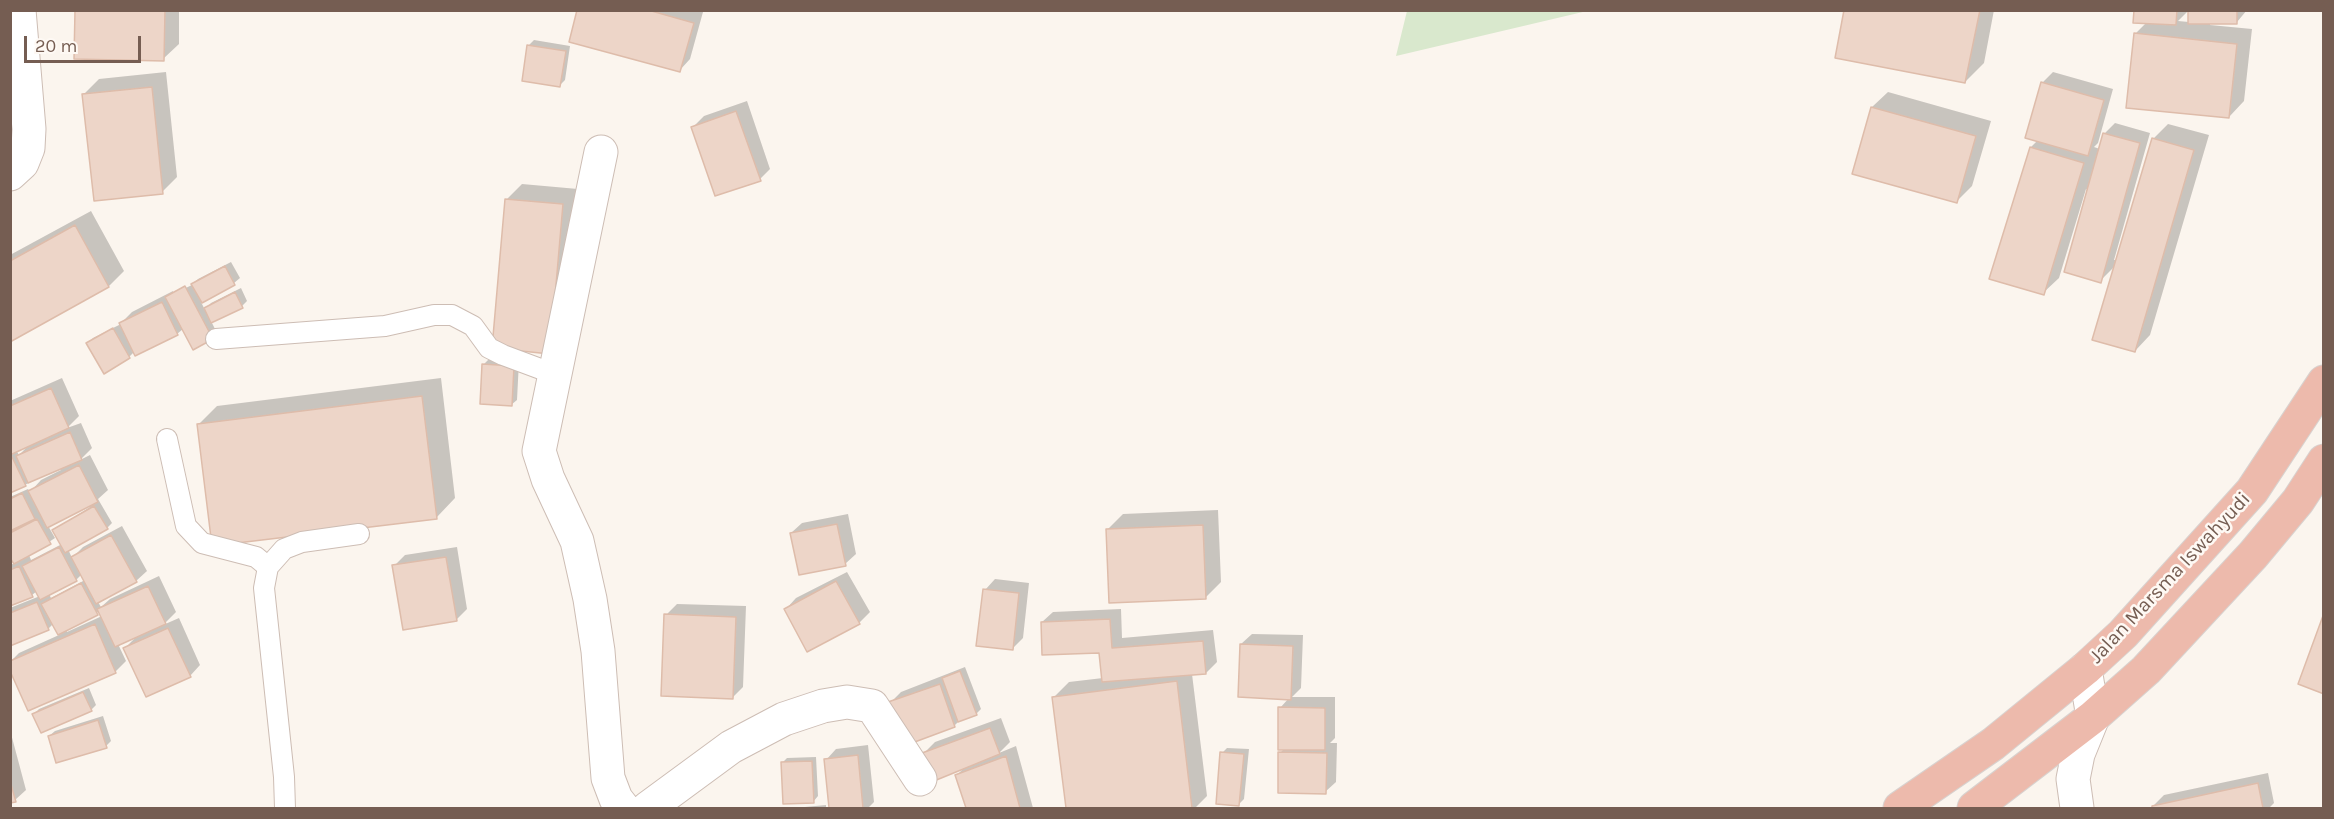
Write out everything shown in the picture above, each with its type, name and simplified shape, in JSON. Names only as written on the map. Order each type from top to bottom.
[{"type":"highway","name":"Jalan Marsma Iswahyudi","points":[[1900,808],[1970,761],[2085,669],[2123,634],[2252,491],[2324,382]]},
{"type":"highway","points":[[1974,808],[2093,717],[2146,670],[2253,555],[2298,501],[2324,460]]},
{"type":"street","points":[[10,174],[22,163],[28,148],[29,129],[19,10]]},
{"type":"street","points":[[601,152],[539,451],[580,552],[598,651],[608,778],[616,799],[623,808]]},
{"type":"street","points":[[2078,808],[2073,778],[2078,754],[2093,717],[2085,669]]},
{"type":"street","points":[[648,808],[677,784],[731,747],[784,719],[823,706],[848,702],[872,706],[920,779]]},
{"type":"lane","points":[[216,339],[385,326],[434,315],[452,315],[473,326],[489,348],[503,356],[554,374]]},
{"type":"lane","points":[[167,439],[186,526],[202,543],[256,557],[268,567]]},
{"type":"lane","points":[[285,808],[284,777],[264,588],[268,567],[276,555],[284,549],[359,534]]},
{"type":"green space","points":[[1407,10],[1587,11],[1396,56]]},
{"type":"building","points":[[75,10],[165,10],[164,61],[74,59]]},
{"type":"building","points":[[577,10],[648,10],[694,23],[680,72],[569,42]]},
{"type":"building","points":[[1844,10],[1980,10],[1965,83],[1835,58]]},
{"type":"building","points":[[2134,10],[2177,10],[2176,25],[2133,23]]},
{"type":"building","points":[[2188,10],[2237,10],[2237,24],[2188,24]]},
{"type":"building","points":[[2134,33],[2237,44],[2229,118],[2126,108]]},
{"type":"building","points":[[527,45],[566,51],[560,87],[522,81]]},
{"type":"building","points":[[2041,82],[2104,100],[2088,156],[2025,138]]},
{"type":"building","points":[[152,87],[163,194],[94,201],[82,94]]},
{"type":"building","points":[[1871,107],[1976,136],[1957,203],[1852,174]]},
{"type":"building","points":[[736,111],[761,181],[715,196],[691,127]]},
{"type":"building","points":[[2103,133],[2140,143],[2101,283],[2064,272]]},
{"type":"building","points":[[2152,138],[2194,150],[2135,352],[2092,340]]},
{"type":"building","points":[[2030,147],[2084,163],[2044,295],[1989,279]]},
{"type":"building","points":[[505,199],[563,204],[550,354],[492,348]]},
{"type":"building","points":[[75,225],[109,287],[10,342],[10,261]]},
{"type":"building","points":[[225,266],[235,285],[202,303],[191,284]]},
{"type":"building","points":[[185,286],[213,339],[193,350],[165,297]]},
{"type":"building","points":[[235,292],[243,308],[211,323],[204,308]]},
{"type":"building","points":[[162,302],[178,335],[135,356],[119,323]]},
{"type":"building","points":[[113,328],[130,358],[104,374],[86,343]]},
{"type":"building","points":[[482,364],[514,366],[512,406],[480,404]]},
{"type":"building","points":[[51,388],[69,428],[10,455],[10,406]]},
{"type":"building","points":[[422,396],[437,519],[212,546],[197,424]]},
{"type":"building","points":[[70,432],[82,460],[28,483],[16,456]]},
{"type":"building","points":[[10,457],[26,486],[10,493]]},
{"type":"building","points":[[79,465],[98,502],[47,528],[28,491]]},
{"type":"building","points":[[22,493],[35,519],[10,531],[10,499]]},
{"type":"building","points":[[94,506],[108,529],[65,553],[52,530]]},
{"type":"building","points":[[37,519],[51,544],[14,564],[10,558],[10,533]]},
{"type":"building","points":[[837,524],[846,566],[799,575],[790,533]]},
{"type":"building","points":[[1203,525],[1206,599],[1109,603],[1106,529]]},
{"type":"building","points":[[111,535],[137,582],[96,604],[71,557]]},
{"type":"building","points":[[59,547],[77,581],[40,600],[22,566]]},
{"type":"building","points":[[446,557],[457,621],[403,630],[392,565]]},
{"type":"building","points":[[19,566],[33,597],[10,606],[10,570]]},
{"type":"building","points":[[836,581],[860,624],[807,652],[784,609]]},
{"type":"building","points":[[81,583],[98,615],[58,635],[41,604]]},
{"type":"building","points":[[148,586],[166,624],[115,647],[97,609]]},
{"type":"building","points":[[983,589],[1019,593],[1013,650],[976,646]]},
{"type":"building","points":[[37,602],[49,630],[10,646],[10,613]]},
{"type":"building","points":[[2324,613],[2324,694],[2298,684]]},
{"type":"building","points":[[664,614],[736,617],[733,699],[661,696]]},
{"type":"building","points":[[1110,619],[1112,648],[1203,641],[1206,674],[1102,682],[1099,653],[1042,655],[1041,622]]},
{"type":"building","points":[[95,624],[116,673],[28,711],[10,671],[10,661]]},
{"type":"building","points":[[168,628],[191,677],[146,697],[123,648]]},
{"type":"building","points":[[1240,644],[1293,646],[1291,700],[1238,697]]},
{"type":"building","points":[[960,671],[977,715],[958,722],[942,678]]},
{"type":"building","points":[[1177,681],[1192,808],[1066,808],[1052,697]]},
{"type":"building","points":[[940,684],[955,727],[904,746],[888,702]]},
{"type":"building","points":[[83,692],[92,711],[41,733],[32,714]]},
{"type":"building","points":[[1278,707],[1325,708],[1325,750],[1278,750]]},
{"type":"building","points":[[98,720],[107,748],[56,763],[48,736]]},
{"type":"building","points":[[990,728],[1000,754],[934,781],[922,753]]},
{"type":"building","points":[[1220,752],[1244,754],[1239,806],[1216,804]]},
{"type":"building","points":[[1278,752],[1327,753],[1326,794],[1278,793]]},
{"type":"building","points":[[858,755],[863,808],[829,808],[824,759]]},
{"type":"building","points":[[1006,756],[1020,808],[966,808],[955,775]]},
{"type":"building","points":[[812,761],[814,803],[783,804],[781,762]]},
{"type":"building","points":[[10,781],[16,802],[10,803]]},
{"type":"building","points":[[2258,783],[2263,808],[2152,808],[2152,806]]}]
